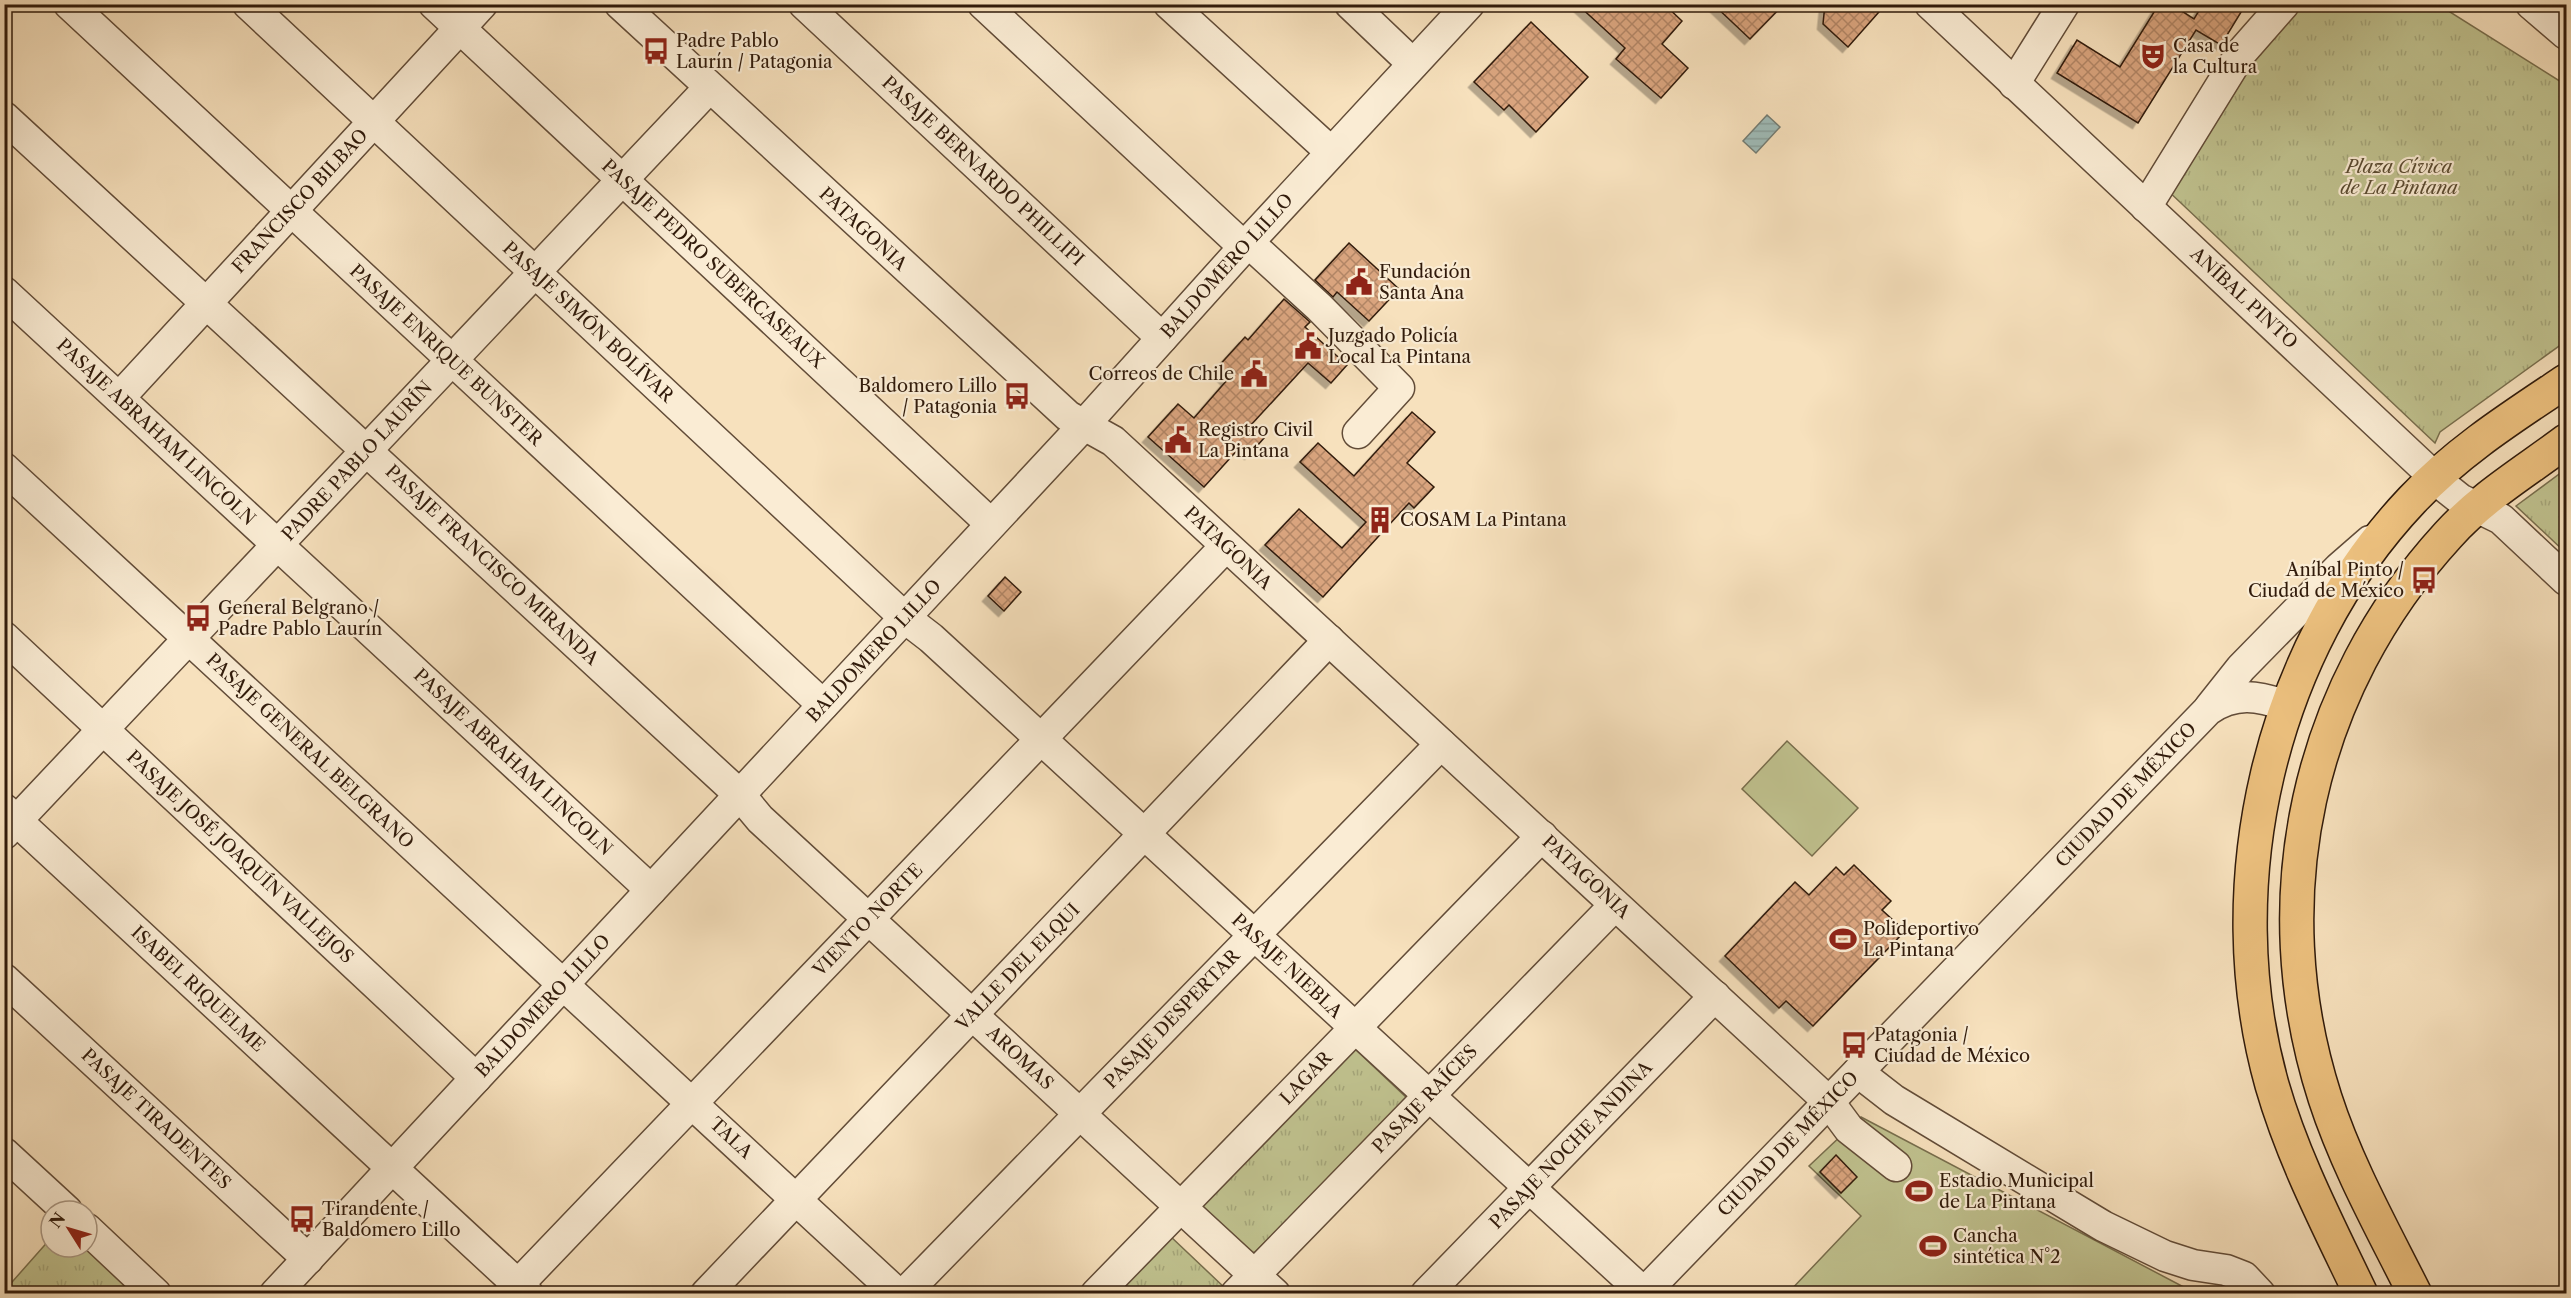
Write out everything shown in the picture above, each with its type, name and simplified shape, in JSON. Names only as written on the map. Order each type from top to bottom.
[{"type":"main road","points":[[2395,1253],[2356,1284],[2299,1163],[2283,1119],[2263,1048],[2255,1004],[2250,948],[2251,870],[2264,788],[2288,706],[2330,615],[2367,555],[2434,477],[2488,433],[2566,381]]},
{"type":"main road","points":[[2415,1293],[2356,1173],[2332,1117],[2314,1059],[2301,992],[2296,924],[2300,851],[2314,779],[2338,705],[2366,646],[2403,589],[2449,534],[2476,507],[2566,441]]},
{"type":"main road","points":[[2288,706],[2310,710],[2338,705]]},
{"type":"street","name":"PASAJE ENRIQUE BUNSTER","points":[[69,4],[823,705]]},
{"type":"street","name":"PASAJE SIMÓN BOLÍVAR","points":[[248,4],[905,618],[931,638]]},
{"type":"street","name":"PASAJE PEDRO SUBERCASEAUX","points":[[434,4],[992,524]]},
{"type":"street","name":"FRANCISCO BILBAO","points":[[119,398],[482,4]]},
{"type":"street","name":"PATAGONIA","points":[[620,4],[1068,416],[1113,441],[1829,1102],[1848,1129],[1896,1166]]},
{"type":"street","name":"PASAJE BERNARDO PHILLIPI","points":[[804,4],[1162,338]]},
{"type":"street","points":[[983,4],[1246,245],[1319,307],[1399,388],[1358,433]]},
{"type":"street","points":[[1169,4],[1330,152]]},
{"type":"street","points":[[1350,4],[1413,63]]},
{"type":"street","name":"BALDOMERO LILLO","points":[[275,1293],[1084,425],[1330,152],[1469,4]]},
{"type":"street","name":"ANÍBAL PINTO","points":[[1930,4],[2434,477],[2460,499],[2501,519],[2566,580]]},
{"type":"street","points":[[2014,84],[2064,4]]},
{"type":"street","points":[[2146,207],[2241,53],[2284,4]]},
{"type":"street","points":[[2531,4],[2566,34]]},
{"type":"street","name":"PADRE PABLO LAURÍN","points":[[9,821],[103,729],[189,639],[709,88]]},
{"type":"street","name":"PASAJE FRANCISCO MIRANDA","points":[[4,117],[740,795]]},
{"type":"street","name":"PASAJE ABRAHAM LINCOLN","points":[[4,292],[651,890]]},
{"type":"street","name":"PASAJE GENERAL BELGRANO","points":[[4,468],[564,983]]},
{"type":"street","name":"CIUDAD DE MÉXICO","points":[[1644,1293],[2208,710],[2241,668],[2331,576],[2365,544],[2389,527]]},
{"type":"street","name":"VIENTO NORTE","points":[[518,1290],[692,1102],[1226,546]]},
{"type":"street","name":"PASAJE JOSÉ JOAQUÍN VALLEJOS","points":[[4,637],[477,1078]]},
{"type":"street","name":"PASAJE NIEBLA","points":[[931,638],[1644,1293]]},
{"type":"street","name":"VALLE DEL ELQUI","points":[[706,1293],[1329,640]]},
{"type":"street","name":"CIUDAD DE MÉXICO","points":[[2208,710],[2237,696],[2264,698],[2288,706]]},
{"type":"street","name":"PASAJE DESPERTAR","points":[[904,1293],[1441,744]]},
{"type":"street","name":"AROMAS","points":[[740,795],[760,819],[1181,1206],[1255,1287]]},
{"type":"street","name":"ISABEL RIQUELME","points":[[9,821],[392,1168],[518,1290]]},
{"type":"street","name":"LAGAR","points":[[1096,1293],[1542,836]]},
{"type":"street","name":"PASAJE RAÍCES","points":[[1255,1287],[1429,1096],[1615,904]]},
{"type":"street","name":"PASAJE TIRADENTES","points":[[4,979],[308,1259]]},
{"type":"street","name":"TALA","points":[[564,983],[898,1293]]},
{"type":"street","name":"PASAJE NOCHE ANDINA","points":[[1426,1293],[1715,996]]},
{"type":"street","points":[[1858,1072],[1894,1100],[2103,1226],[2164,1256],[2193,1265],[2226,1270],[2244,1277],[2260,1293]]},
{"type":"street","points":[[4,1153],[54,1199]]},
{"type":"street","points":[[99,1240],[156,1293]]},
{"type":"green space","name":"Plaza Cívica de La Pintana","points":[[2297,5],[2439,5],[2566,85],[2566,341],[2440,432],[2435,443],[2165,188],[2260,38]]},
{"type":"green space","points":[[2566,469],[2566,553],[2516,506]]},
{"type":"green space","points":[[1787,741],[1858,808],[1812,856],[1742,789]]},
{"type":"green space","points":[[1354,1048],[1409,1100],[1252,1255],[1199,1210]]},
{"type":"green space","name":"Estadio Municipal de La Pintana","points":[[1861,1117],[2195,1293],[1787,1294],[1861,1216],[1809,1166]]},
{"type":"green space","points":[[1169,1235],[1226,1289],[1222,1294],[1113,1294]]},
{"type":"green space","points":[[39,1252],[39,1259],[99,1258],[140,1294],[5,1294],[5,1290]]},
{"type":"water","points":[[1767,115],[1780,127],[1756,153],[1743,141]]},
{"type":"building","points":[[1577,4],[1664,4],[1682,21],[1662,44],[1688,68],[1661,98],[1616,59],[1625,48]]},
{"type":"building","points":[[1713,4],[1784,4],[1750,39]]},
{"type":"building","points":[[1825,4],[1886,4],[1848,47],[1823,24]]},
{"type":"building","name":"Casa de la Cultura","points":[[2159,4],[2171,4],[2194,19],[2203,4],[2246,4],[2221,45],[2196,30],[2138,123],[2057,73],[2077,40],[2120,67]]},
{"type":"building","points":[[1531,22],[1588,77],[1536,132],[1509,105],[1504,110],[1474,82]]},
{"type":"building","name":"Fundación Santa Ana","points":[[1349,243],[1399,289],[1369,321],[1337,292],[1333,297],[1315,280]]},
{"type":"building","points":[[1284,299],[1310,322],[1305,327],[1347,365],[1331,383],[1308,363],[1250,426],[1264,438],[1250,454],[1241,446],[1204,487],[1148,437],[1178,404],[1194,418],[1227,380],[1216,369],[1245,337],[1248,340]]},
{"type":"building","points":[[1412,412],[1435,432],[1407,463],[1434,487],[1414,508],[1409,503],[1323,597],[1265,545],[1299,509],[1342,548],[1366,522],[1300,462],[1318,443],[1354,476]]},
{"type":"building","points":[[1005,577],[1021,592],[1004,611],[988,596]]},
{"type":"building","points":[[1854,865],[1891,901],[1882,910],[1905,931],[1813,1026],[1786,1001],[1779,1008],[1725,956],[1795,882],[1809,895],[1836,867],[1844,875]]},
{"type":"building","points":[[1836,1155],[1857,1177],[1841,1193],[1820,1172]]},
{"type":"place","name":"Padre Pablo Laurín / Patagonia","points":[[656,51]]},
{"type":"place","name":"Casa de la Cultura","points":[[2153,56]]},
{"type":"place","name":"Fundación Santa Ana","points":[[1359,282]]},
{"type":"place","name":"Juzgado Policía Local La Pintana","points":[[1308,346]]},
{"type":"place","name":"Correos de Chile","points":[[1254,374]]},
{"type":"place","name":"Baldomero Lillo / Patagonia","points":[[1017,396]]},
{"type":"place","name":"Registro Civil La Pintana","points":[[1178,440]]},
{"type":"place","name":"COSAM La Pintana","points":[[1380,520]]},
{"type":"place","name":"Aníbal Pinto / Ciudad de México","points":[[2424,580]]},
{"type":"place","name":"General Belgrano / Padre Pablo Laurín","points":[[198,618]]},
{"type":"place","name":"Polideportivo La Pintana","points":[[1843,939]]},
{"type":"place","name":"Patagonia / Ciudad de México","points":[[1854,1045]]},
{"type":"place","name":"Estadio Municipal de La Pintana","points":[[1919,1191]]},
{"type":"place","name":"Tirandente / Baldomero Lillo","points":[[302,1219]]},
{"type":"place","name":"Cancha sintética N°2","points":[[1933,1246]]}]
